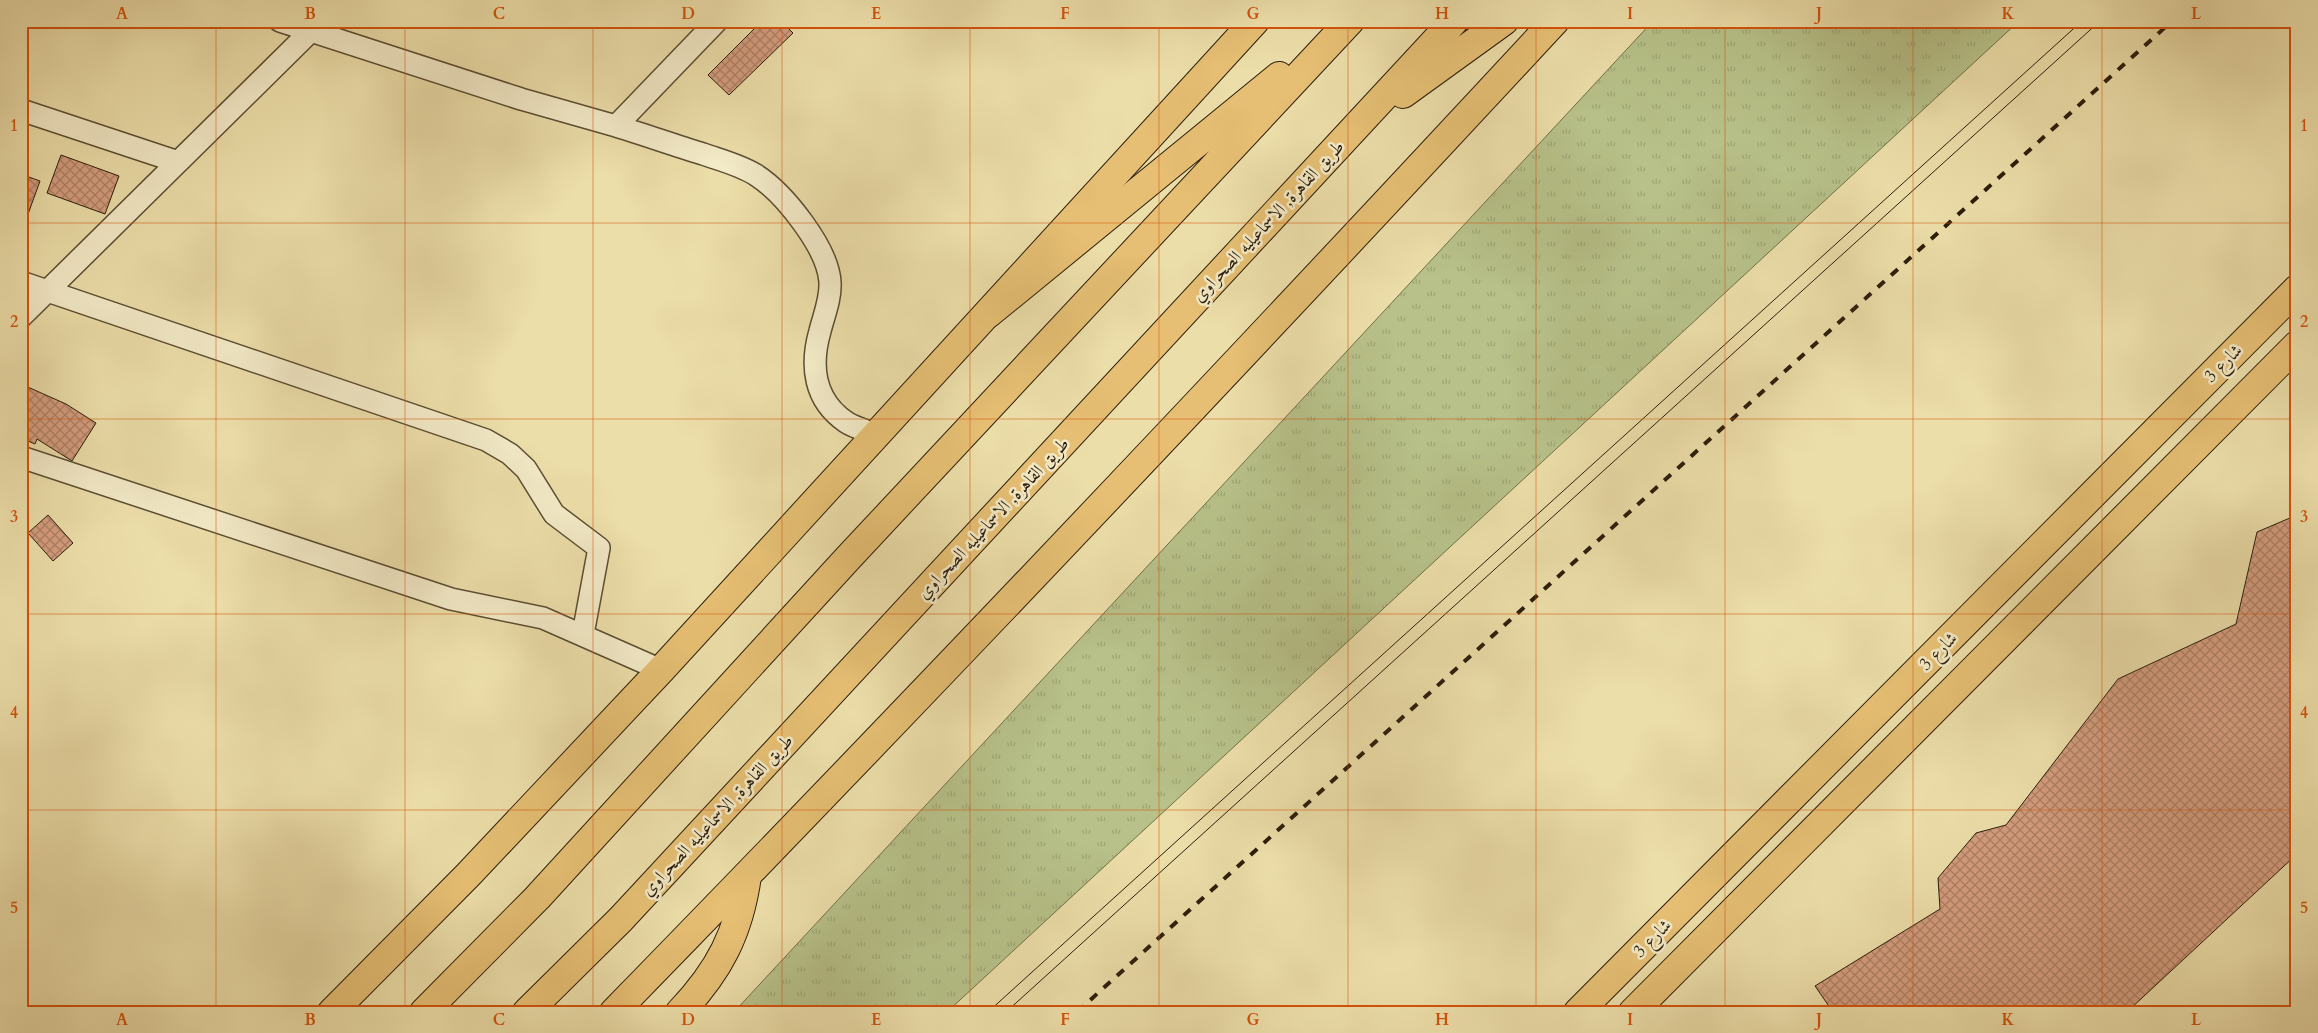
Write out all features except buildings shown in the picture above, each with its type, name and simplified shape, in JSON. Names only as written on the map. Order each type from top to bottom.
[{"type":"main road","points":[[332,1012],[468,875],[661,670],[1255,21]]},
{"type":"main road","points":[[988,314],[1348,21]]},
{"type":"main road","points":[[424,1012],[537,898],[849,558],[1348,21]]},
{"type":"main road","name":"طريق القاهرة, الاسماعيليه الصحراوي","points":[[527,1012],[621,919],[1454,21]]},
{"type":"main road","points":[[1353,130],[1504,21]]},
{"type":"main road","points":[[614,1012],[747,876],[1377,212],[1555,21]]},
{"type":"main road","name":"شارع 3","points":[[1578,1012],[2297,289]]},
{"type":"main road","points":[[1633,1012],[2297,345]]},
{"type":"main road","points":[[680,1012],[703,988],[726,952],[740,913],[747,876]]},
{"type":"street","points":[[280,21],[316,26],[521,99],[616,126],[735,165],[756,175],[795,213],[823,258],[830,282],[828,303],[814,357],[815,375],[821,391],[830,409],[848,423],[878,435]]},
{"type":"street","points":[[616,126],[717,21]]},
{"type":"street","points":[[21,317],[316,26]]},
{"type":"street","points":[[21,110],[178,162]]},
{"type":"street","points":[[21,282],[486,440],[510,454],[526,469],[554,514],[599,548],[583,634]]},
{"type":"street","points":[[21,457],[451,599],[543,618],[661,670]]},
{"type":"green space","points":[[1653,21],[2019,21],[947,1012],[734,1012]]},
{"type":"tram line","points":[[988,1012],[2082,21]]},
{"type":"tram line","points":[[1006,1012],[2100,21]]},
{"type":"railway","points":[[1077,1012],[2172,21]]}]
